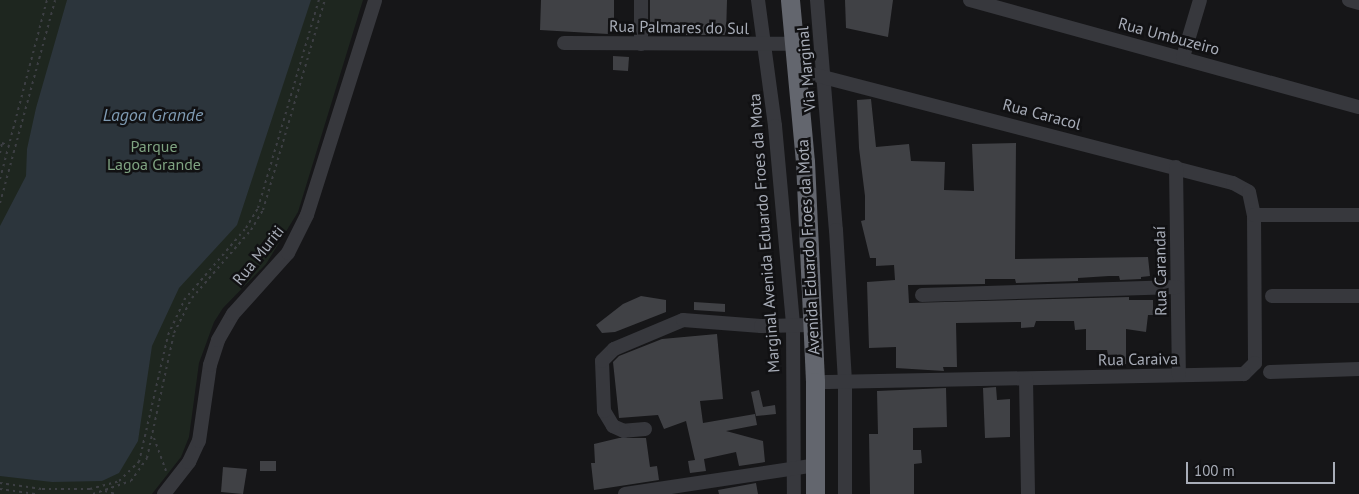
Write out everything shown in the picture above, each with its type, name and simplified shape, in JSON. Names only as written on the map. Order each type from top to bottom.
[{"type":"highway","name":"Avenida Eduardo Froes da Mota","points":[[790,0],[806,161],[815,382],[816,494]]},
{"type":"street","name":"Rua Muriti","points":[[170,488],[199,441],[210,365],[218,340],[232,314],[288,253],[307,215],[375,0]]},
{"type":"street","points":[[641,0],[641,44]]},
{"type":"street","name":"Marginal Avenida Eduardo Froes da Mota","points":[[758,0],[766,45],[792,325],[794,494]]},
{"type":"street","name":"Via Marginal","points":[[817,0],[845,382],[845,494]]},
{"type":"street","name":"Rua Umbuzeiro","points":[[970,0],[1183,57],[1359,107]]},
{"type":"street","points":[[1183,57],[1200,0]]},
{"type":"street","points":[[1349,0],[1359,3]]},
{"type":"street","name":"Rua Palmares do Sul","points":[[564,43],[794,44]]},
{"type":"street","name":"Rua Caracol","points":[[796,70],[1176,167],[1233,183],[1249,192]]},
{"type":"street","name":"Rua Carandaí","points":[[1176,167],[1178,375]]},
{"type":"street","name":"Rua Caraiva","points":[[815,382],[1244,374],[1251,370],[1254,363],[1254,216],[1249,192]]},
{"type":"street","points":[[1254,216],[1359,215]]},
{"type":"street","points":[[922,295],[1177,287]]},
{"type":"street","points":[[1272,296],[1359,296]]},
{"type":"street","points":[[645,428],[624,431],[613,426],[604,411],[600,376],[606,354],[683,320],[753,326],[813,325]]},
{"type":"street","points":[[1270,372],[1359,370]]},
{"type":"street","points":[[1026,379],[1028,494]]},
{"type":"street","points":[[625,494],[816,465]]},
{"type":"path","points":[[0,179],[47,0]]},
{"type":"path","points":[[0,203],[55,0]]},
{"type":"path","points":[[0,484],[42,490],[90,489],[119,481],[139,462],[168,335],[184,300],[246,228],[258,208],[319,0]]},
{"type":"path","points":[[93,494],[106,492],[130,481],[140,472],[153,436],[166,364],[185,309],[251,230],[267,202],[325,0]]},
{"type":"path","points":[[0,153],[2,143],[9,146]]},
{"type":"path","points":[[153,436],[170,488]]},
{"type":"path","points":[[0,489],[37,494]]},
{"type":"path","points":[[106,492],[116,494]]},
{"type":"green space","name":"Lagoa Grande","points":[[0,0],[363,0],[298,212],[266,264],[223,308],[214,322],[199,363],[189,437],[181,457],[152,494],[0,494]]},
{"type":"water","name":"Lagoa Grande","points":[[67,0],[311,0],[237,225],[179,288],[152,346],[138,441],[119,473],[102,481],[52,482],[0,476],[0,226],[26,176],[27,149],[36,108]]},
{"type":"building","points":[[541,0],[614,0],[614,20],[608,20],[608,34],[540,30]]},
{"type":"building","points":[[650,0],[727,0],[726,35],[650,35]]},
{"type":"building","points":[[845,0],[893,0],[888,37],[846,28]]},
{"type":"building","points":[[613,56],[629,57],[628,71],[613,70]]},
{"type":"building","points":[[871,99],[876,147],[909,144],[911,161],[945,162],[944,190],[974,191],[972,144],[1016,143],[1015,259],[1148,257],[1150,276],[1141,277],[1141,279],[1120,280],[1119,276],[1109,276],[1078,278],[1078,281],[1016,283],[1015,279],[985,279],[985,284],[908,285],[909,303],[1129,297],[1129,300],[1153,300],[1153,315],[1148,315],[1146,332],[1126,329],[1126,364],[1110,364],[1107,350],[1086,350],[1086,329],[1075,330],[1074,321],[1036,321],[1034,327],[1021,328],[1021,322],[956,323],[957,367],[943,367],[944,371],[896,368],[896,347],[869,348],[867,282],[895,280],[894,265],[876,266],[876,258],[870,258],[861,221],[865,220],[865,196],[859,148],[857,100]]},
{"type":"building","points":[[641,296],[666,300],[666,312],[615,332],[602,333],[596,325],[623,304]]},
{"type":"building","points":[[694,302],[725,304],[725,312],[694,310]]},
{"type":"building","points":[[717,334],[723,399],[700,401],[703,423],[755,414],[757,425],[726,431],[763,441],[765,462],[739,466],[736,452],[704,459],[706,471],[690,473],[688,461],[695,460],[686,421],[664,429],[658,415],[619,418],[613,362],[619,356],[662,339]]},
{"type":"building","points":[[996,387],[997,400],[1010,399],[1010,437],[985,438],[983,388]]},
{"type":"building","points":[[946,388],[947,427],[913,428],[913,450],[921,450],[922,463],[914,464],[914,494],[870,494],[869,434],[878,434],[877,391]]},
{"type":"building","points":[[759,390],[763,407],[775,405],[776,414],[756,416],[751,392]]},
{"type":"building","points":[[619,438],[646,438],[650,467],[657,466],[659,480],[594,490],[591,463],[595,463],[594,444]]},
{"type":"building","points":[[260,461],[276,461],[276,471],[260,471]]},
{"type":"building","points":[[223,467],[247,469],[243,494],[221,492]]},
{"type":"building","points":[[756,483],[758,494],[719,494],[718,490]]},
{"type":"park label","name":"Parque Lagoa Grande","points":[[154,155]]}]
